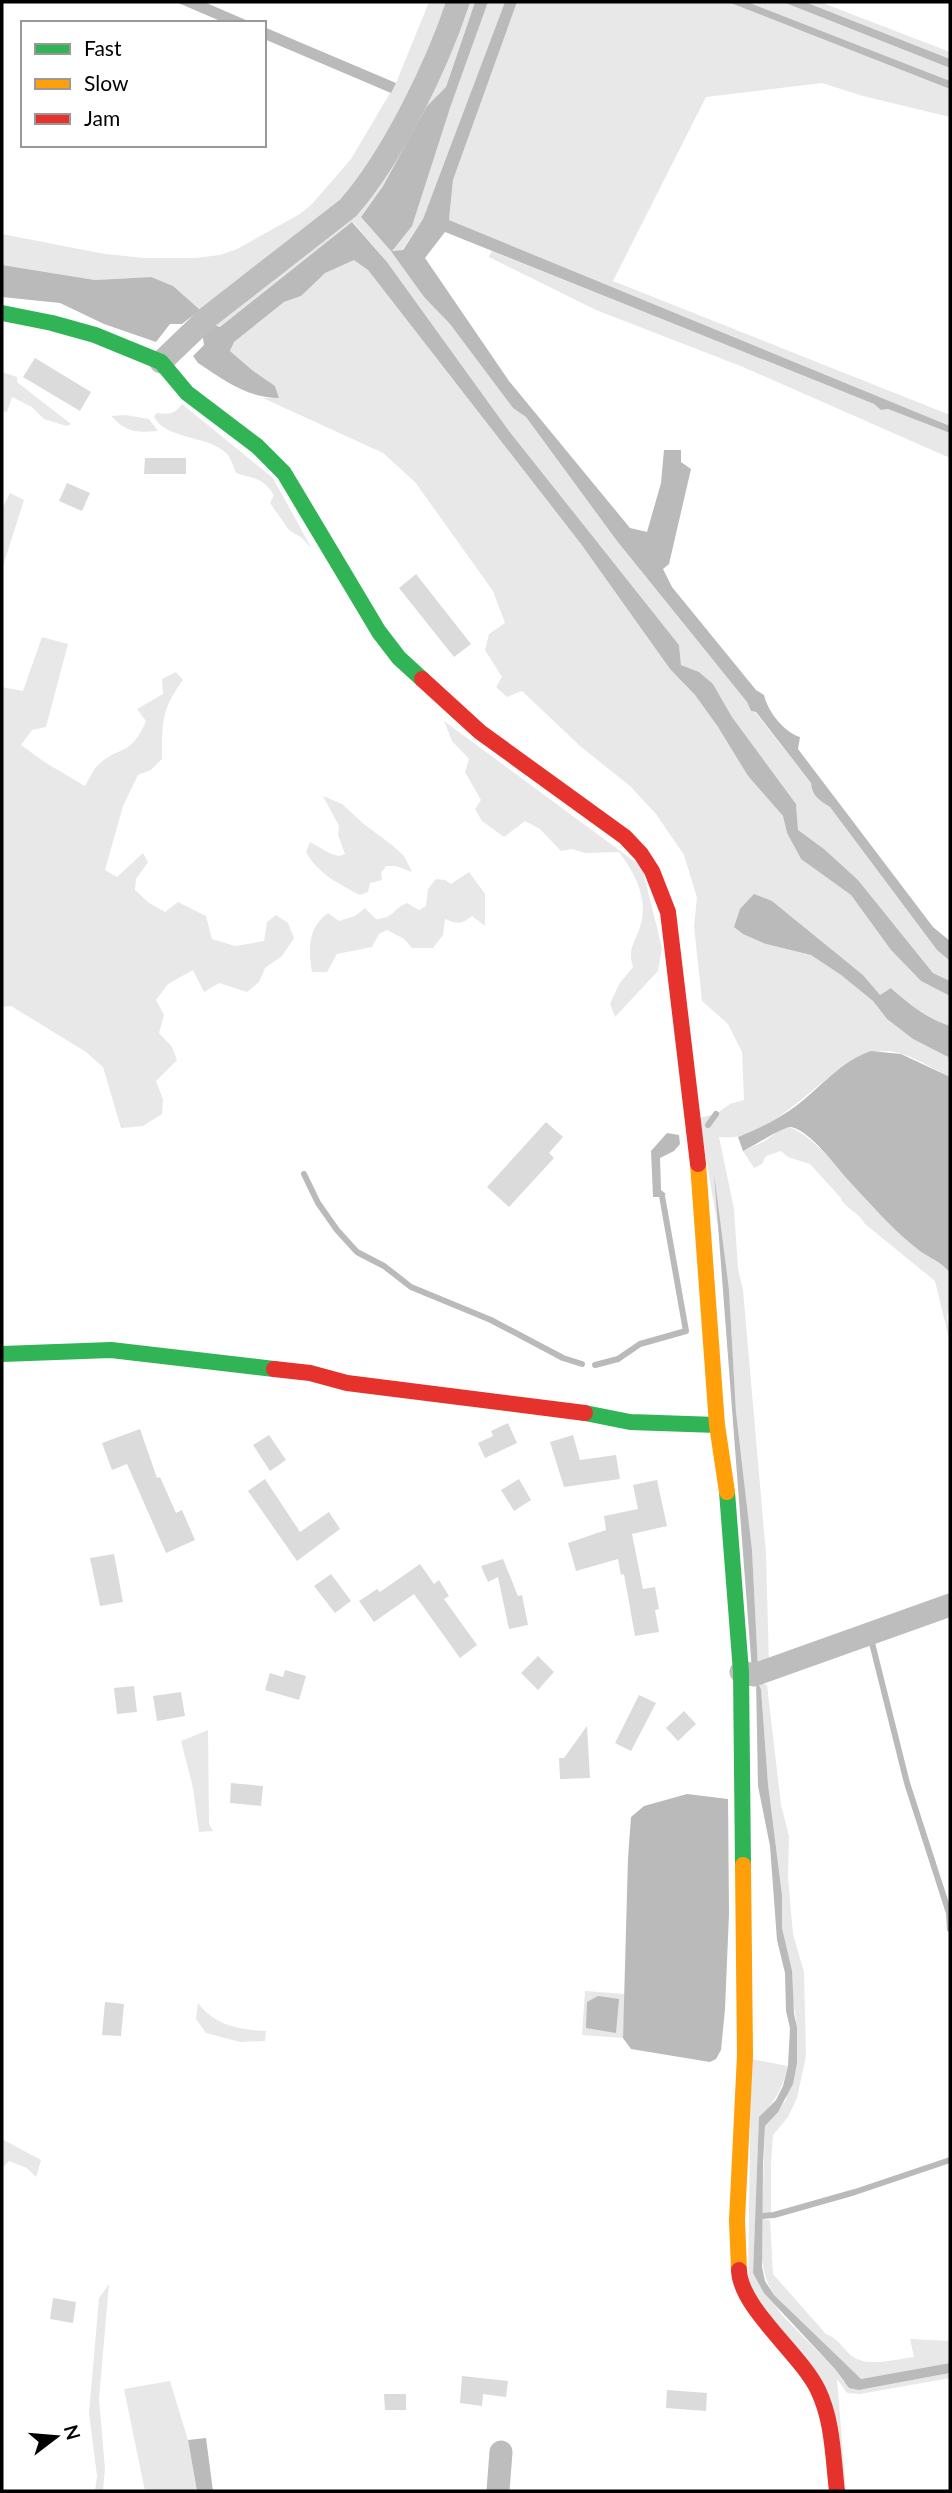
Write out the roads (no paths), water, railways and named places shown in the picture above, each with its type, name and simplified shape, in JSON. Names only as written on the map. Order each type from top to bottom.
[{"type":"street","points":[[161,362],[208,317],[348,208],[363,191],[411,111],[458,2]]},
{"type":"street","points":[[2,313],[95,335],[161,362],[187,393],[257,446],[284,473],[379,632],[399,659],[480,732],[625,837],[642,852],[652,869],[668,912],[696,1131],[718,1425],[729,1504],[741,1672],[745,2055],[737,2220],[739,2276],[750,2301],[818,2389],[827,2414],[837,2491]]},
{"type":"street","points":[[2,1354],[111,1350],[310,1373],[347,1383],[575,1411],[630,1422],[718,1425]]},
{"type":"street","points":[[741,1672],[754,1675],[950,1605]]},
{"type":"street","points":[[498,2491],[501,2452]]},
{"type":"waterway","points":[[708,1125],[716,1114]]},
{"type":"waterway","points":[[304,1174],[318,1203],[357,1252],[384,1266],[411,1287],[491,1320],[563,1358],[582,1364]]},
{"type":"waterway","points":[[595,1365],[618,1359],[640,1344],[686,1331],[662,1196]]},
{"type":"waterway","points":[[872,1643],[907,1783],[949,1913],[950,1929]]},
{"type":"waterway","points":[[762,2216],[855,2192],[950,2160]]}]
